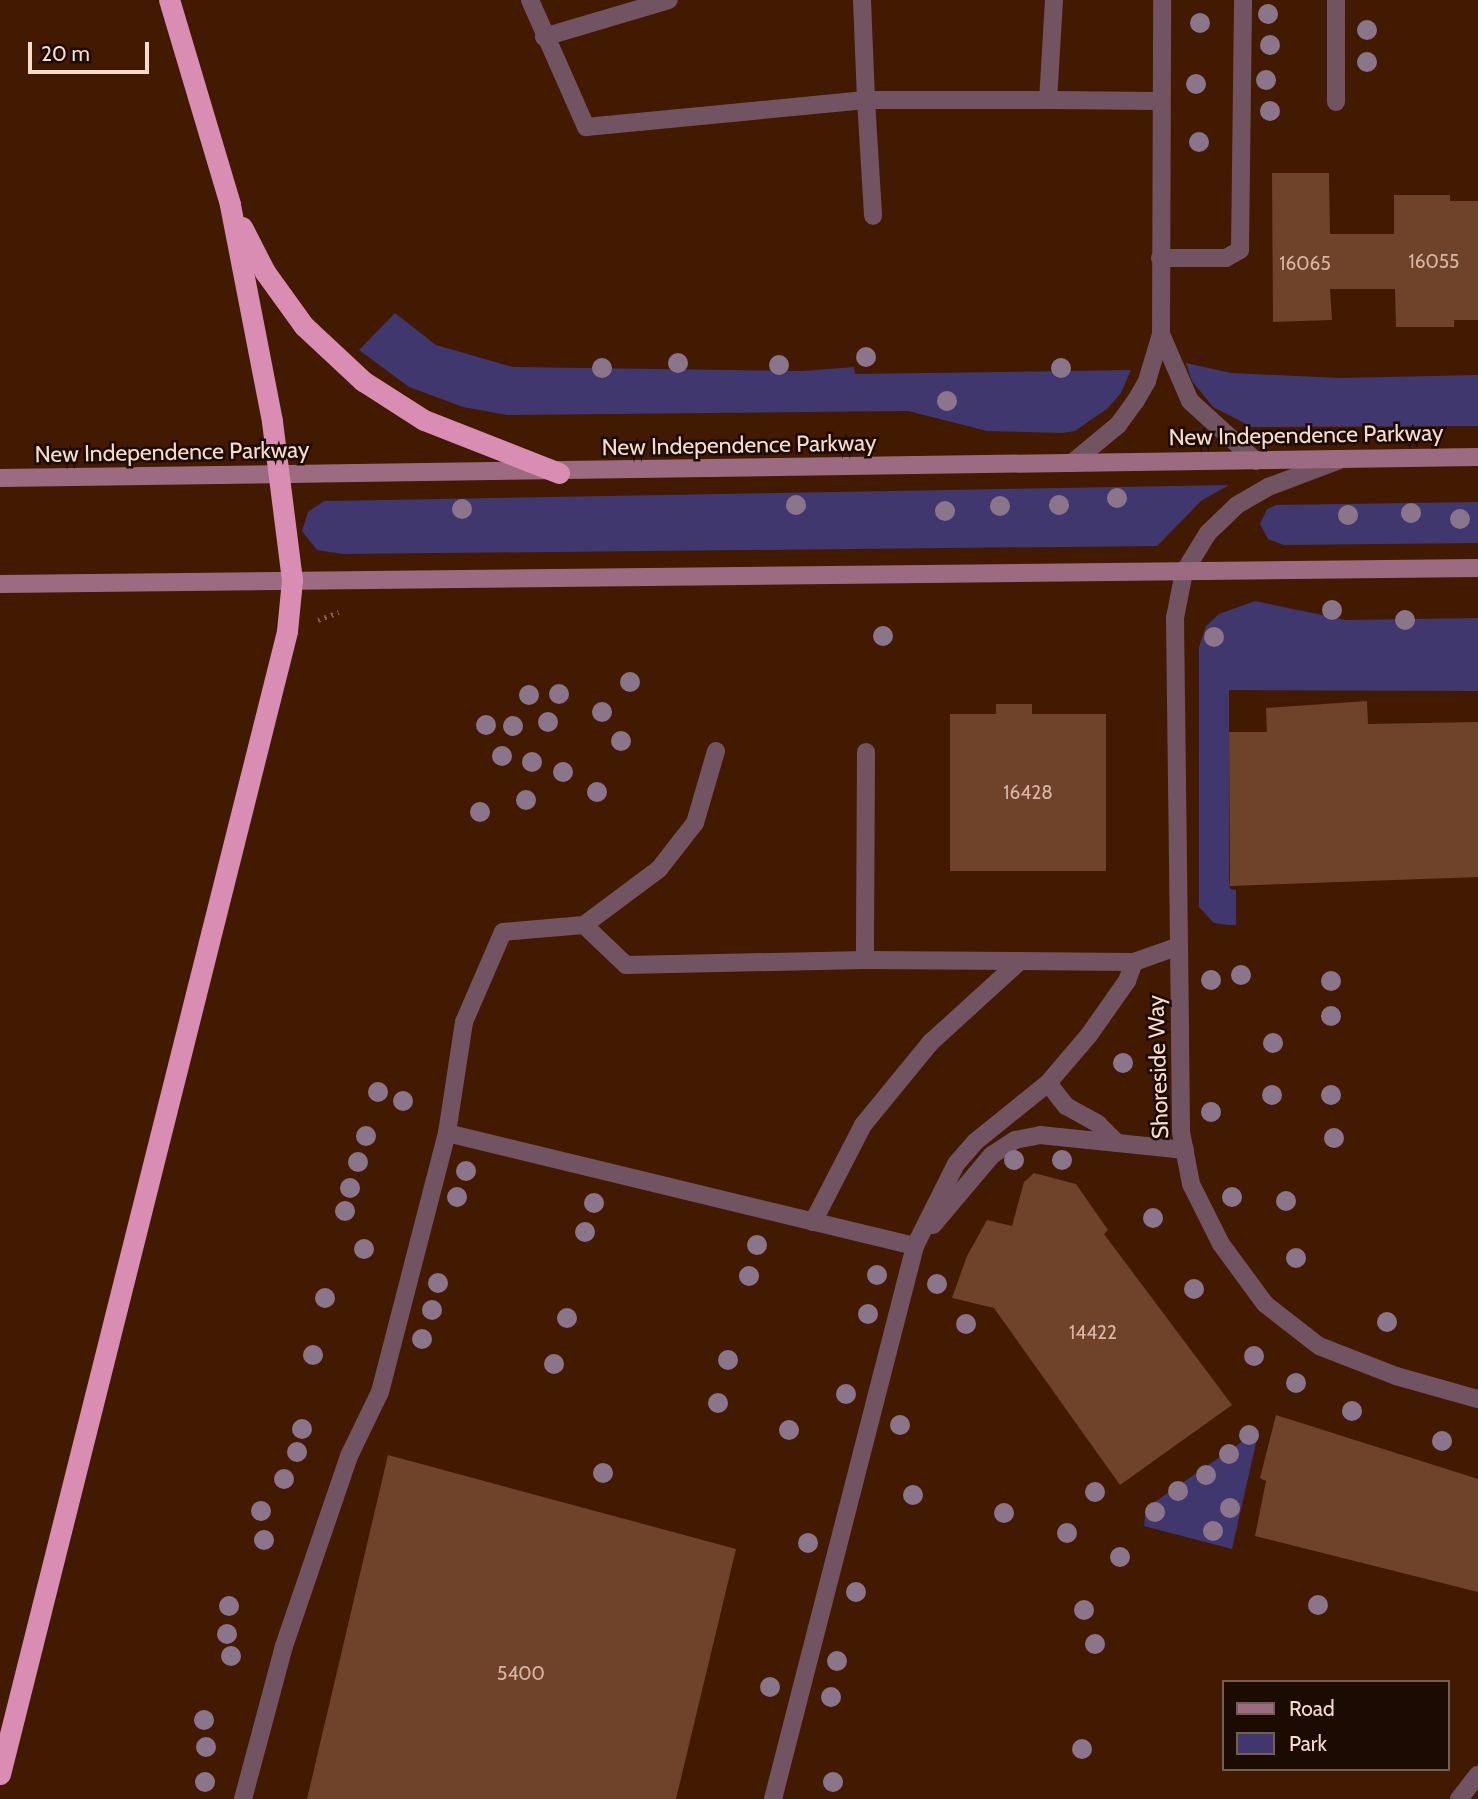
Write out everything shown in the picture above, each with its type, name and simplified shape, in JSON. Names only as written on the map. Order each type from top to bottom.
[{"type":"highway","points":[[0,1774],[287,631],[292,580],[278,475],[230,204],[169,0]]},
{"type":"highway","points":[[230,204],[265,272],[304,326],[363,381],[424,420],[559,473]]},
{"type":"main road","name":"New Independence Parkway","points":[[0,478],[559,473],[1478,457]]},
{"type":"main road","points":[[0,584],[1478,568]]},
{"type":"street","points":[[530,0],[544,37],[586,127],[866,100],[1160,101]]},
{"type":"street","points":[[544,37],[670,0]]},
{"type":"street","points":[[862,0],[873,216]]},
{"type":"street","points":[[1048,100],[1054,0]]},
{"type":"street","points":[[1072,463],[1118,425],[1135,402],[1147,381],[1161,334],[1162,0]]},
{"type":"street","points":[[1160,258],[1226,258],[1240,250],[1243,0]]},
{"type":"street","points":[[1336,0],[1336,102]]},
{"type":"street","points":[[1161,334],[1190,401],[1256,461]]},
{"type":"street","points":[[1184,572],[1208,534],[1237,505],[1268,487],[1343,459]]},
{"type":"street","name":"Shoreside Way","points":[[1184,572],[1175,618],[1179,946],[1185,1150],[1191,1184],[1221,1244],[1265,1304],[1320,1346],[1395,1376],[1478,1399]]},
{"type":"street","points":[[243,1799],[284,1646],[349,1456],[380,1392],[447,1133],[464,1022],[503,932],[584,925],[659,869],[695,822],[716,751]]},
{"type":"street","points":[[865,960],[866,752]]},
{"type":"street","points":[[584,925],[626,965],[865,960],[1134,962],[1179,946]]},
{"type":"street","points":[[813,1222],[863,1125],[930,1043],[1020,961]]},
{"type":"street","points":[[773,1799],[915,1246],[956,1164],[1005,1114],[1048,1083],[1089,1035],[1127,981],[1134,962]]},
{"type":"street","points":[[1048,1083],[1066,1105],[1098,1124],[1115,1141]]},
{"type":"street","points":[[447,1133],[915,1246]]},
{"type":"street","points":[[915,1246],[992,1155],[1014,1140],[1041,1135],[1115,1141],[1142,1149],[1185,1150]]},
{"type":"street","points":[[1459,1799],[1478,1775]]},
{"type":"green space","points":[[395,313],[436,345],[513,367],[803,371],[854,367],[855,374],[1131,370],[1121,393],[1108,408],[1075,431],[1063,433],[987,431],[908,411],[507,415],[463,407],[409,387],[359,350]]},
{"type":"green space","points":[[1186,363],[1231,373],[1340,378],[1478,375],[1478,426],[1252,427],[1213,407],[1192,381]]},
{"type":"green space","points":[[1229,485],[1201,501],[1157,546],[343,554],[317,550],[302,531],[308,512],[324,501]]},
{"type":"green space","points":[[1478,502],[1478,543],[1284,545],[1268,539],[1260,524],[1267,509],[1276,505]]},
{"type":"green space","points":[[1255,601],[1346,620],[1478,618],[1478,691],[1229,690],[1229,877],[1230,889],[1236,890],[1236,925],[1228,925],[1214,923],[1199,907],[1199,647],[1206,626],[1219,614]]},
{"type":"green space","points":[[1259,1430],[1232,1549],[1144,1526],[1146,1508]]},
{"type":"building","points":[[1272,173],[1329,173],[1330,234],[1394,234],[1394,195],[1450,195],[1450,201],[1478,201],[1478,320],[1454,320],[1454,327],[1396,327],[1395,289],[1330,289],[1332,320],[1273,322]]},
{"type":"building","points":[[1367,701],[1368,724],[1478,722],[1478,877],[1230,886],[1229,732],[1267,732],[1266,708]]},
{"type":"building","points":[[996,704],[1032,704],[1032,714],[1106,714],[1106,871],[950,871],[950,714],[996,714]]},
{"type":"building","points":[[1034,1173],[1076,1184],[1108,1230],[1104,1234],[1232,1405],[1120,1485],[994,1308],[952,1298],[967,1256],[987,1220],[1012,1226],[1024,1182]]},
{"type":"building","points":[[1276,1415],[1478,1479],[1478,1592],[1255,1536],[1266,1481],[1260,1478]]},
{"type":"building","points":[[388,1455],[736,1549],[676,1799],[307,1799]]}]
